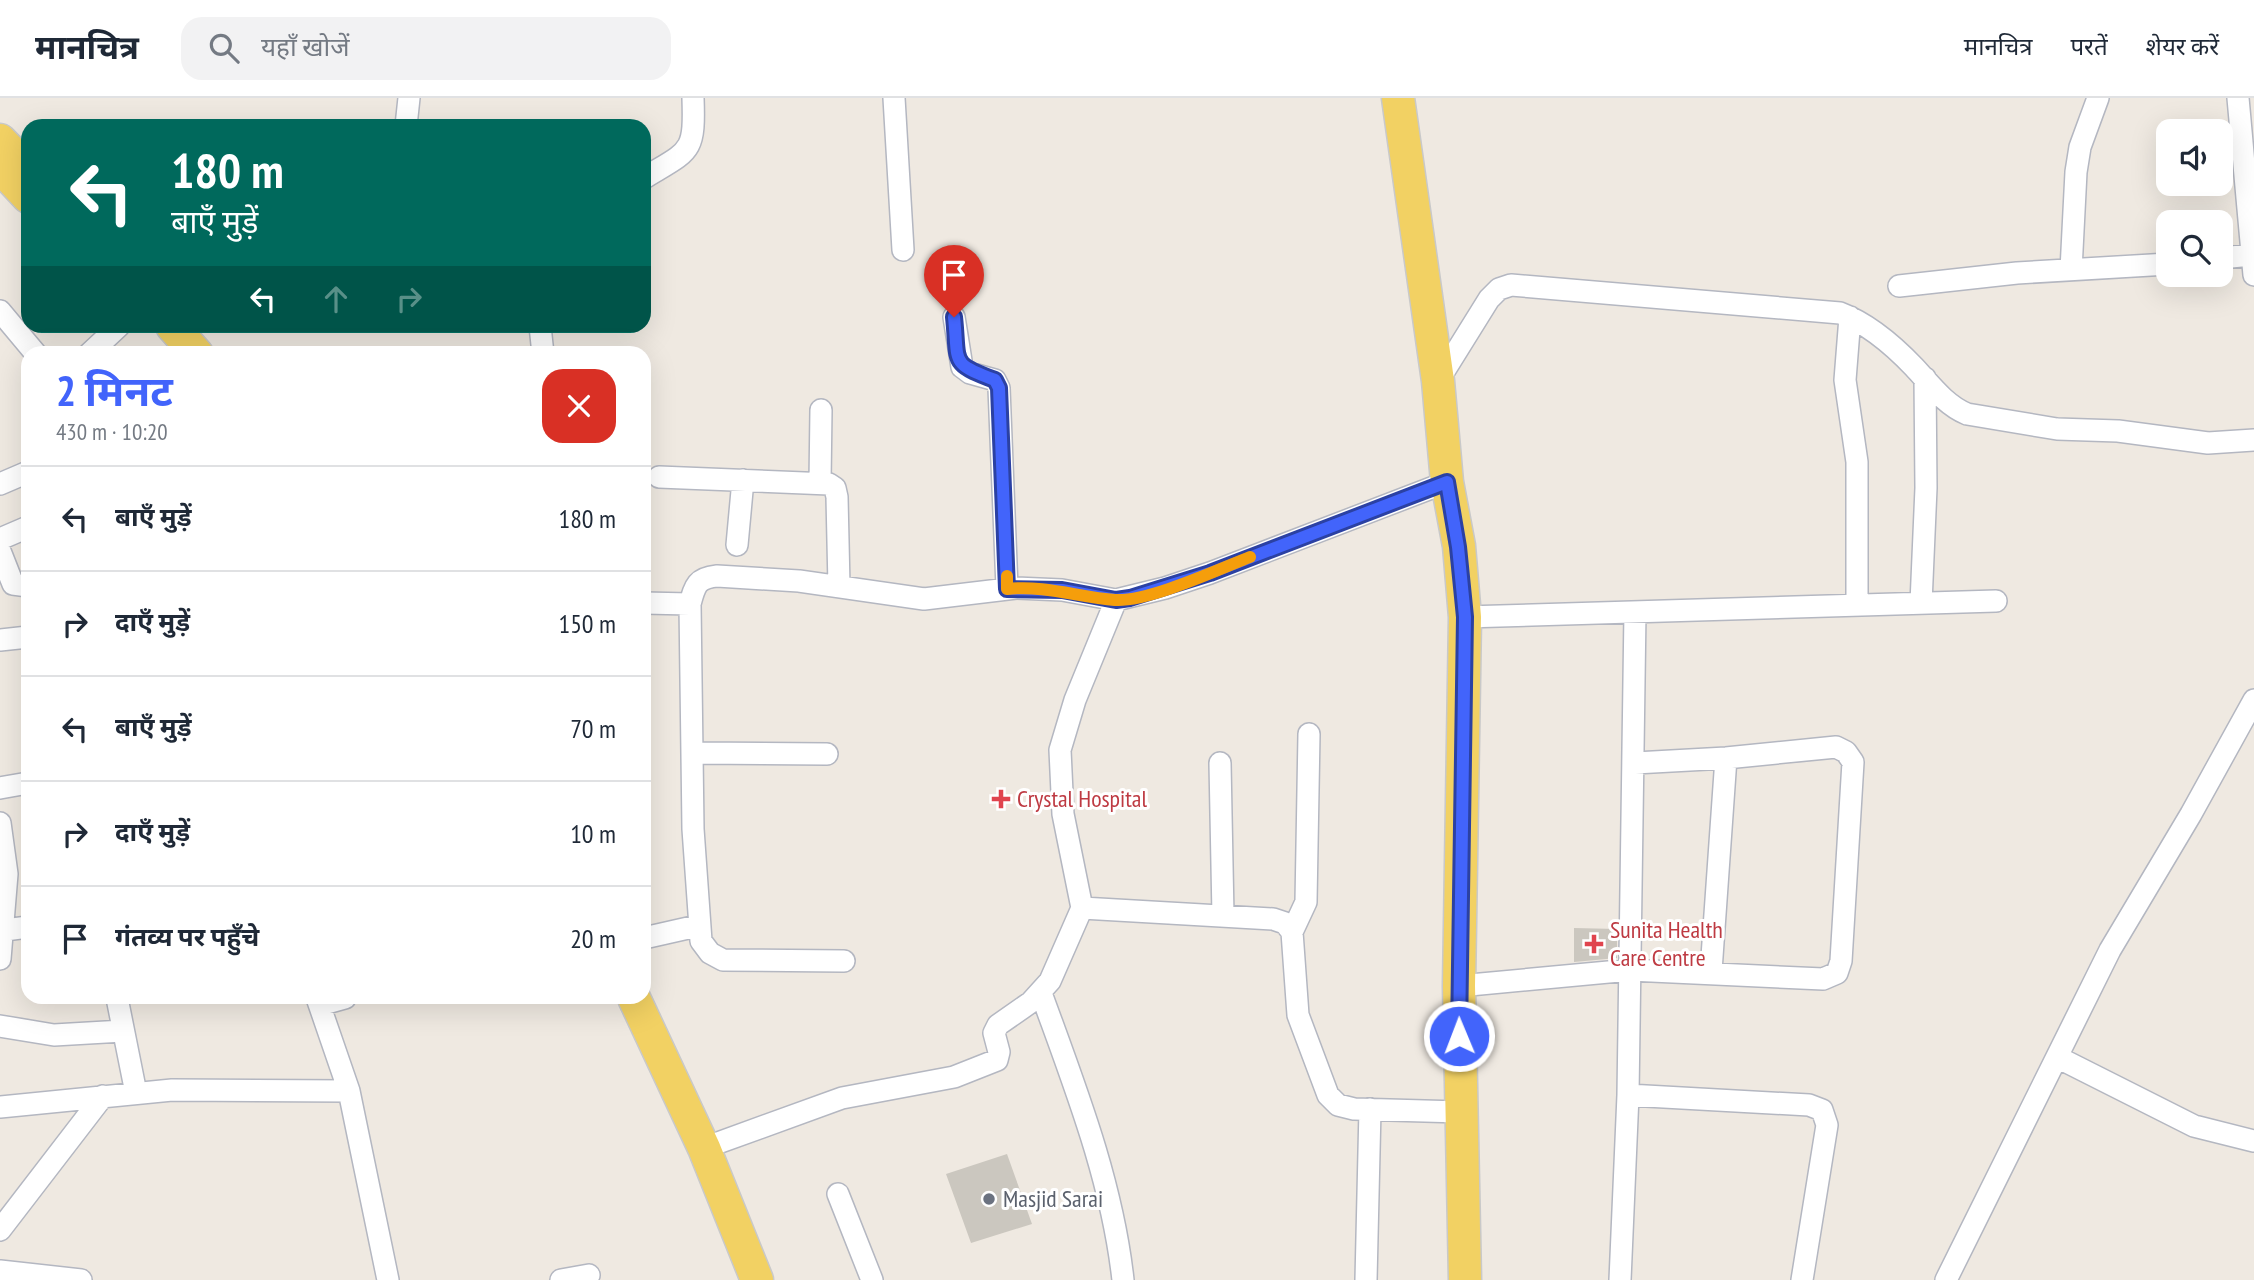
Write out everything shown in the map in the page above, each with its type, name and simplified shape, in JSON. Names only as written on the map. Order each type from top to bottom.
[{"type":"main road","points":[[1398,98],[1438,381],[1447,482],[1458,547],[1465,617],[1459,986],[1465,1280]]},
{"type":"main road","points":[[0,140],[21,162]]},
{"type":"main road","points":[[0,167],[21,190]]},
{"type":"main road","points":[[152,333],[165,346]]},
{"type":"main road","points":[[637,1004],[704,1148],[757,1280]]},
{"type":"street","points":[[407,119],[409,98]]},
{"type":"street","points":[[651,173],[690,148],[694,135],[693,98]]},
{"type":"street","points":[[894,98],[903,250]]},
{"type":"street","points":[[2071,270],[2076,172],[2080,147],[2098,98]]},
{"type":"street","points":[[2233,261],[2252,265],[2238,98]]},
{"type":"street","points":[[1899,286],[2156,265]]},
{"type":"street","points":[[1438,381],[1489,299],[1499,289],[1511,285],[1830,312],[1850,317],[1886,340],[1957,410],[2024,426],[2156,434],[2208,443],[2254,440]]},
{"type":"street","points":[[0,312],[29,346]]},
{"type":"street","points":[[954,317],[958,357],[962,366],[970,373],[995,380],[999,388],[1007,589]]},
{"type":"street","points":[[1850,317],[1845,380],[1857,462],[1857,605]]},
{"type":"street","points":[[98,346],[112,333]]},
{"type":"street","points":[[1920,603],[1926,488],[1925,379]]},
{"type":"street","points":[[820,482],[821,410]]},
{"type":"street","points":[[0,484],[21,475]]},
{"type":"street","points":[[659,477],[820,482],[835,488],[839,586]]},
{"type":"street","points":[[737,545],[743,480]]},
{"type":"street","points":[[844,961],[723,960],[710,953],[701,941],[697,926],[690,604],[695,584],[704,577],[717,576],[839,586],[924,599],[1007,589],[1062,590],[1116,600],[1210,573],[1447,482]]},
{"type":"street","points":[[0,539],[21,530]]},
{"type":"street","points":[[0,551],[13,584],[21,585]]},
{"type":"street","points":[[704,1148],[842,1098],[954,1077],[988,1066],[997,1060],[999,1052],[995,1033],[998,1025],[1041,993],[1050,981],[1082,908],[1063,814],[1060,750],[1075,700],[1116,600]]},
{"type":"street","points":[[1465,617],[1996,601]]},
{"type":"street","points":[[651,603],[690,604]]},
{"type":"street","points":[[1620,1280],[1628,1095],[1635,763],[1635,611]]},
{"type":"street","points":[[0,640],[21,638]]},
{"type":"street","points":[[1946,1280],[2110,950],[2192,814],[2254,700]]},
{"type":"street","points":[[1309,734],[1306,902],[1292,932],[1298,1015],[1328,1095],[1338,1105],[1370,1110],[1460,1112]]},
{"type":"street","points":[[1459,986],[1630,970],[1711,971],[1823,979],[1837,973],[1841,961],[1853,762],[1846,752],[1836,747],[1726,758],[1635,763]]},
{"type":"street","points":[[694,753],[827,754]]},
{"type":"street","points":[[1711,971],[1726,758]]},
{"type":"street","points":[[1220,763],[1223,916]]},
{"type":"street","points":[[0,789],[21,784]]},
{"type":"street","points":[[0,823],[7,874],[5,930],[0,959]]},
{"type":"street","points":[[1082,908],[1273,919],[1285,923],[1292,932]]},
{"type":"street","points":[[651,936],[697,926]]},
{"type":"street","points":[[5,930],[21,928]]},
{"type":"street","points":[[1041,993],[1089,1129],[1118,1242],[1123,1280]]},
{"type":"street","points":[[118,1004],[136,1093]]},
{"type":"street","points":[[319,1004],[349,1091],[388,1280]]},
{"type":"street","points":[[0,1026],[54,1035],[123,1031]]},
{"type":"street","points":[[2057,1056],[2193,1126],[2254,1141]]},
{"type":"street","points":[[0,1107],[136,1093],[240,1089],[349,1091]]},
{"type":"street","points":[[1628,1095],[1810,1105],[1822,1110],[1827,1125],[1802,1280]]},
{"type":"street","points":[[0,1230],[103,1096]]},
{"type":"street","points":[[1366,1280],[1370,1110]]},
{"type":"street","points":[[838,1194],[872,1280]]},
{"type":"street","points":[[0,1271],[81,1280]]},
{"type":"street","points":[[561,1280],[589,1275]]},
{"type":"building","points":[[1574,928],[1617,929],[1617,958],[1574,962]]},
{"type":"building","name":"Masjid Sarai","points":[[1007,1154],[1032,1224],[971,1243],[946,1174]]},
{"type":"slow traffic","points":[[1007,576],[1007,589],[1062,590],[1116,600],[1165,588],[1250,557]]},
{"type":"place","name":"Crystal Hospital","points":[[1001,799]]},
{"type":"place","name":"Sunita Health Care Centre","points":[[1594,944]]},
{"type":"place","name":"Masjid Sarai","points":[[989,1199]]},
{"type":"route","points":[[954,317],[958,357],[962,366],[970,373],[995,380],[999,388],[1007,589],[1062,590],[1116,600],[1130,598],[1210,573],[1447,482],[1458,547],[1465,617],[1459,1036]]}]
